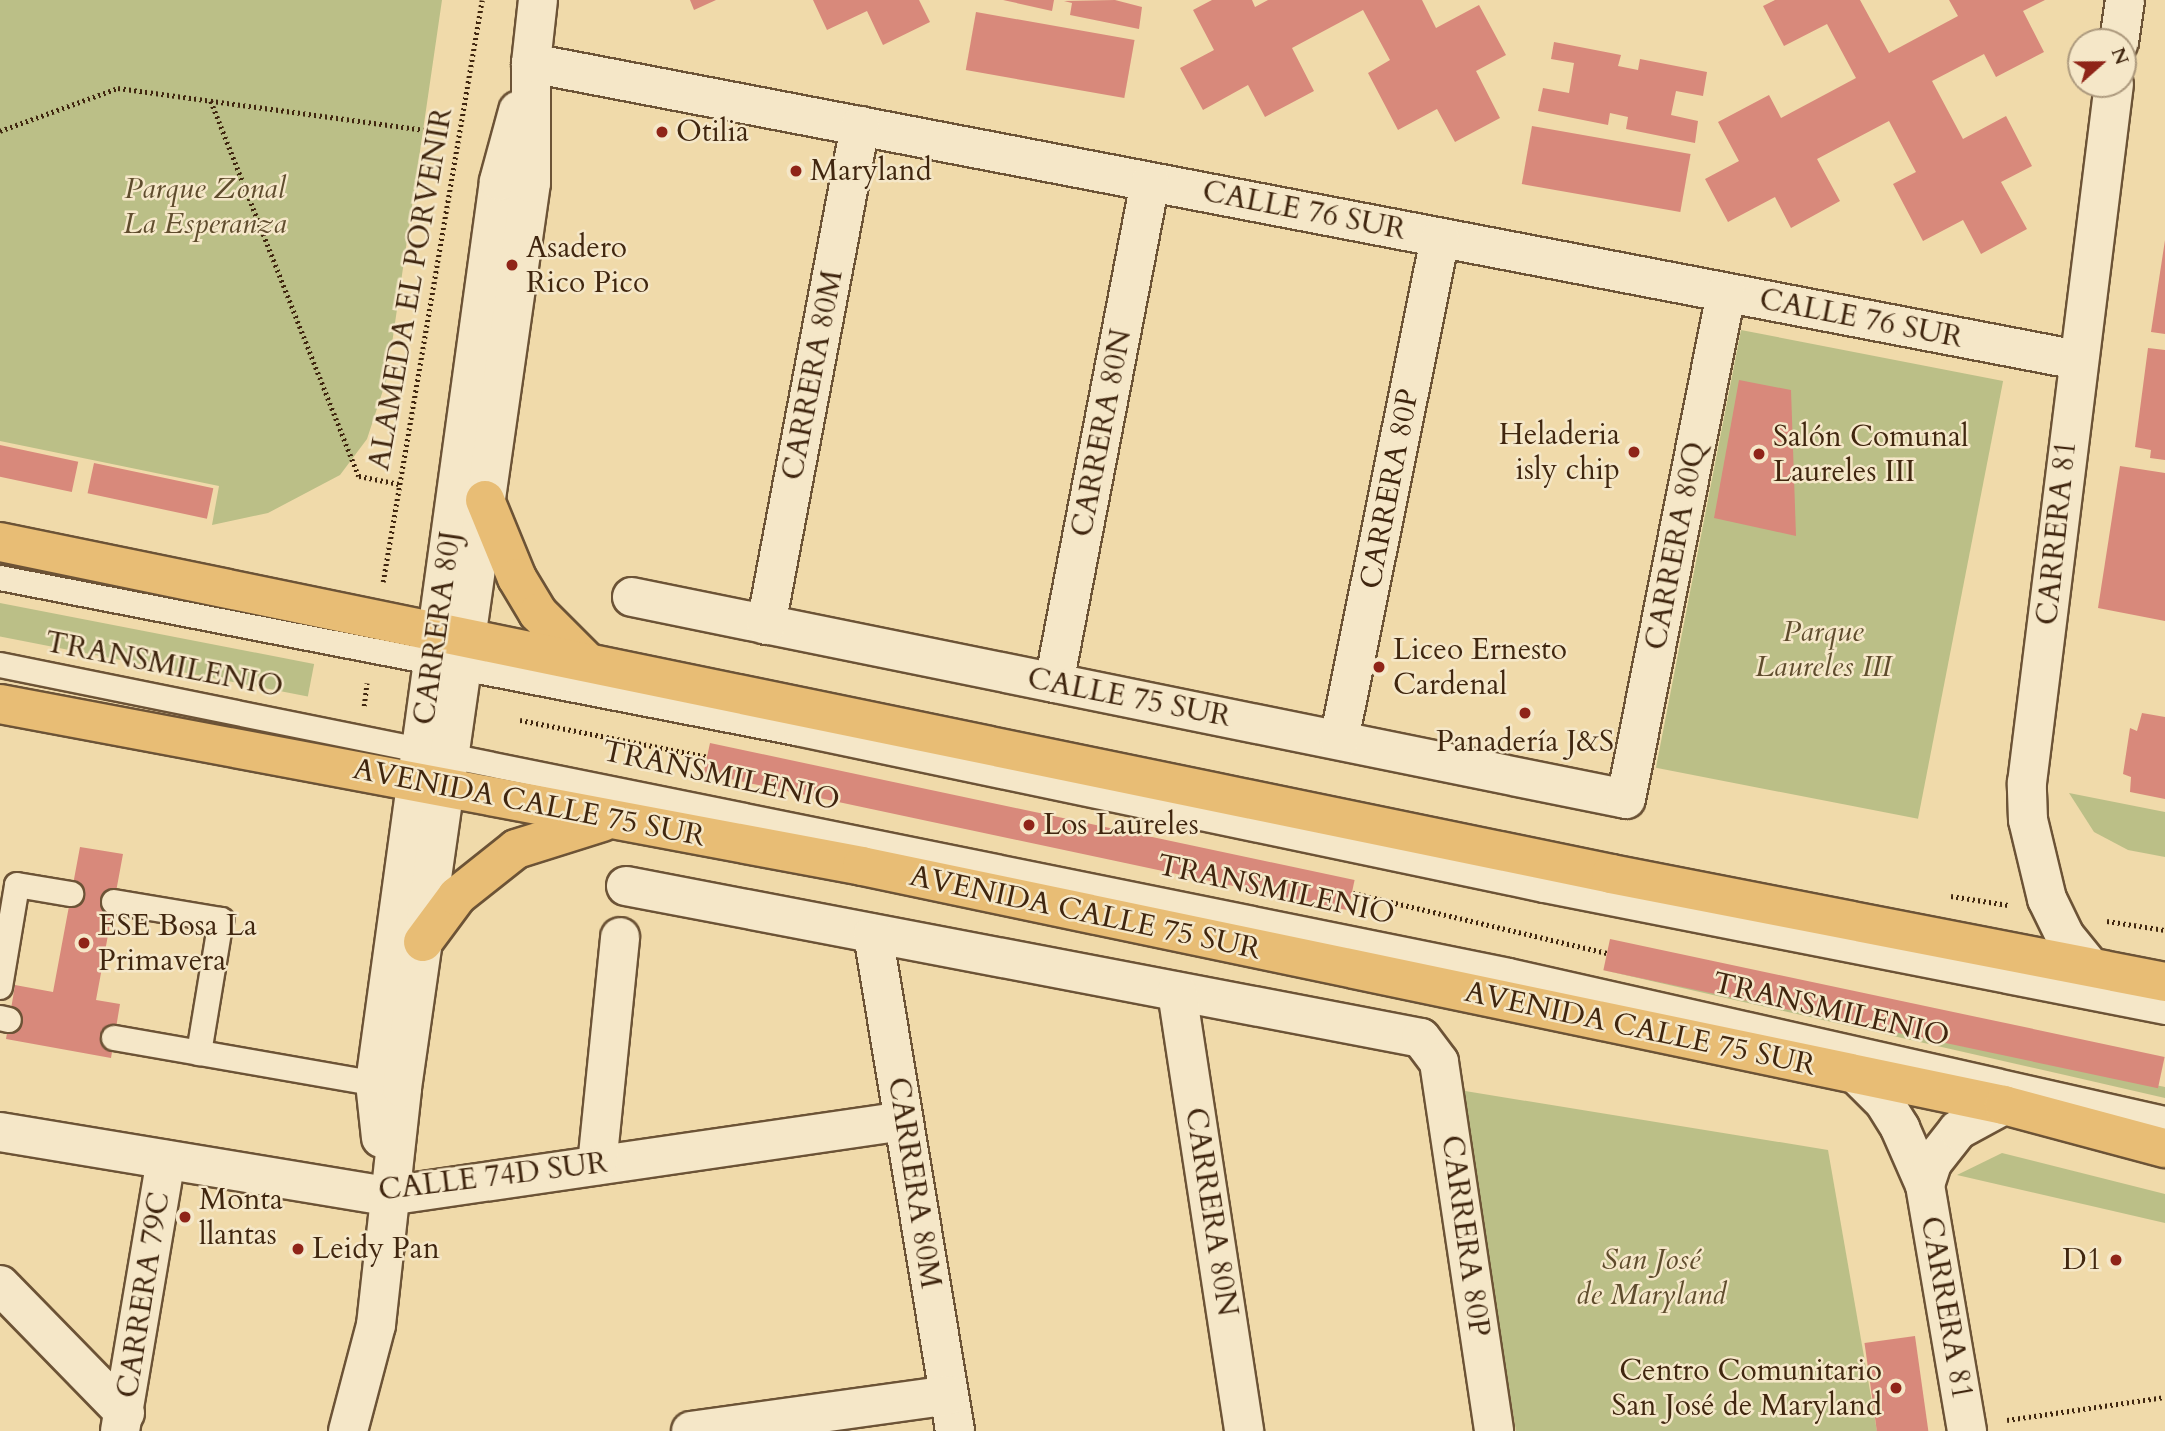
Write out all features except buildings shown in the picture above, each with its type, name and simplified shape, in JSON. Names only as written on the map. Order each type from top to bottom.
[{"type":"main road","points":[[485,500],[517,578],[538,613],[587,662]]},
{"type":"main road","points":[[0,542],[450,649],[587,662],[2165,982]]},
{"type":"main road","name":"AVENIDA CALLE 75 SUR","points":[[0,704],[433,767],[614,819],[875,869],[2004,1105],[2165,1148]]},
{"type":"main road","points":[[423,942],[457,896],[516,849],[614,819]]},
{"type":"street","name":"CARRERA 80J","points":[[450,649],[485,500],[531,183],[531,63],[538,0]]},
{"type":"street","points":[[2121,28],[2125,0]]},
{"type":"street","name":"CARRERA 80J","points":[[348,1431],[376,1325],[388,1196],[388,1086],[450,649],[499,181],[531,63]]},
{"type":"street","name":"CALLE 76 SUR","points":[[531,63],[2077,360]]},
{"type":"street","name":"CARRERA 81","points":[[2091,968],[2065,936],[2047,900],[2034,856],[2027,783],[2111,98]]},
{"type":"street","name":"CARRERA 80M","points":[[766,625],[860,126]]},
{"type":"street","name":"CARRERA 80N","points":[[1054,683],[1150,182]]},
{"type":"street","name":"CARRERA 80P","points":[[1339,740],[1440,238]]},
{"type":"street","name":"CARRERA 80Q","points":[[1626,799],[1726,293]]},
{"type":"street","name":"CALLE 75 SUR","points":[[632,597],[1626,799]]},
{"type":"street","name":"CARRERA 80J","points":[[388,1086],[423,942],[433,767]]},
{"type":"street","points":[[626,886],[1177,992]]},
{"type":"street","name":"CARRERA 80M","points":[[873,934],[952,1413]]},
{"type":"street","points":[[597,1165],[620,937]]},
{"type":"street","name":"CARRERA 80N","points":[[1177,992],[1244,1431]]},
{"type":"street","name":"CARRERA 80P","points":[[1177,992],[1413,1035],[1428,1045],[1439,1062],[1494,1431]]},
{"type":"street","name":"CARRERA 81","points":[[1857,1075],[1884,1102],[1900,1128],[1925,1185],[1966,1429]]},
{"type":"street","name":"CARRERA 81","points":[[1925,1185],[1932,1163],[1958,1130],[2004,1105]]},
{"type":"street","name":"CALLE 74D SUR","points":[[0,1132],[388,1196],[904,1121]]},
{"type":"street","name":"CARRERA 79C","points":[[122,1422],[166,1160]]},
{"type":"street","points":[[0,1285],[122,1422]]},
{"type":"street","points":[[691,1431],[952,1413]]},
{"type":"lane","name":"TRANSMILENIO","points":[[0,578],[450,649],[2165,1012]]},
{"type":"lane","name":"TRANSMILENIO","points":[[0,665],[433,767],[1509,971],[2165,1119]]},
{"type":"lane","points":[[0,987],[17,885],[71,894]]},
{"type":"lane","points":[[114,901],[221,920],[199,1053]]},
{"type":"lane","points":[[114,1038],[388,1086]]},
{"type":"path","name":"ALAMEDA EL PORVENIR","points":[[382,586],[482,0]]},
{"type":"path","points":[[0,131],[118,88],[423,130]]},
{"type":"path","points":[[211,101],[359,476],[399,484]]},
{"type":"path","points":[[364,707],[368,676]]},
{"type":"path","points":[[520,720],[708,757]]},
{"type":"path","points":[[1353,893],[1607,953]]},
{"type":"path","points":[[1966,1429],[2165,1397]]},
{"type":"green space","name":"Parque Zonal La Esperanza","points":[[0,0],[442,0],[387,378],[367,439],[340,475],[268,513],[212,525],[219,486],[0,441]]},
{"type":"green space","name":"Parque Laureles III","points":[[1741,330],[2003,381],[1918,819],[1656,768]]},
{"type":"green space","points":[[0,603],[314,664],[308,696],[0,637]]},
{"type":"green space","points":[[2069,793],[2165,812],[2165,857],[2128,850],[2094,832]]},
{"type":"green space","points":[[1603,970],[2165,1087],[2165,1098],[2065,1075]]},
{"type":"green space","name":"San José de Maryland","points":[[1459,1090],[1828,1150],[1877,1431],[1516,1431]]},
{"type":"green space","points":[[2002,1153],[2165,1194],[2165,1223],[1957,1175]]},
{"type":"place","name":"Otilia","points":[[662,132]]},
{"type":"place","name":"Maryland","points":[[796,171]]},
{"type":"place","name":"Asadero Rico Pico","points":[[512,265]]},
{"type":"place","name":"Heladeria isly chip","points":[[1634,452]]},
{"type":"place","name":"Salón Comunal Laureles III","points":[[1759,454]]},
{"type":"place","name":"Liceo Ernesto Cardenal","points":[[1379,667]]},
{"type":"place","name":"Panadería J&S","points":[[1525,713]]},
{"type":"place","name":"Los Laureles","points":[[1029,825]]},
{"type":"place","name":"ESE Bosa La Primavera","points":[[84,943]]},
{"type":"place","name":"Monta llantas","points":[[185,1217]]},
{"type":"place","name":"Leidy Pan","points":[[298,1249]]},
{"type":"place","name":"D1","points":[[2116,1260]]},
{"type":"place","name":"Centro Comunitario San José de Maryland","points":[[1896,1388]]}]
